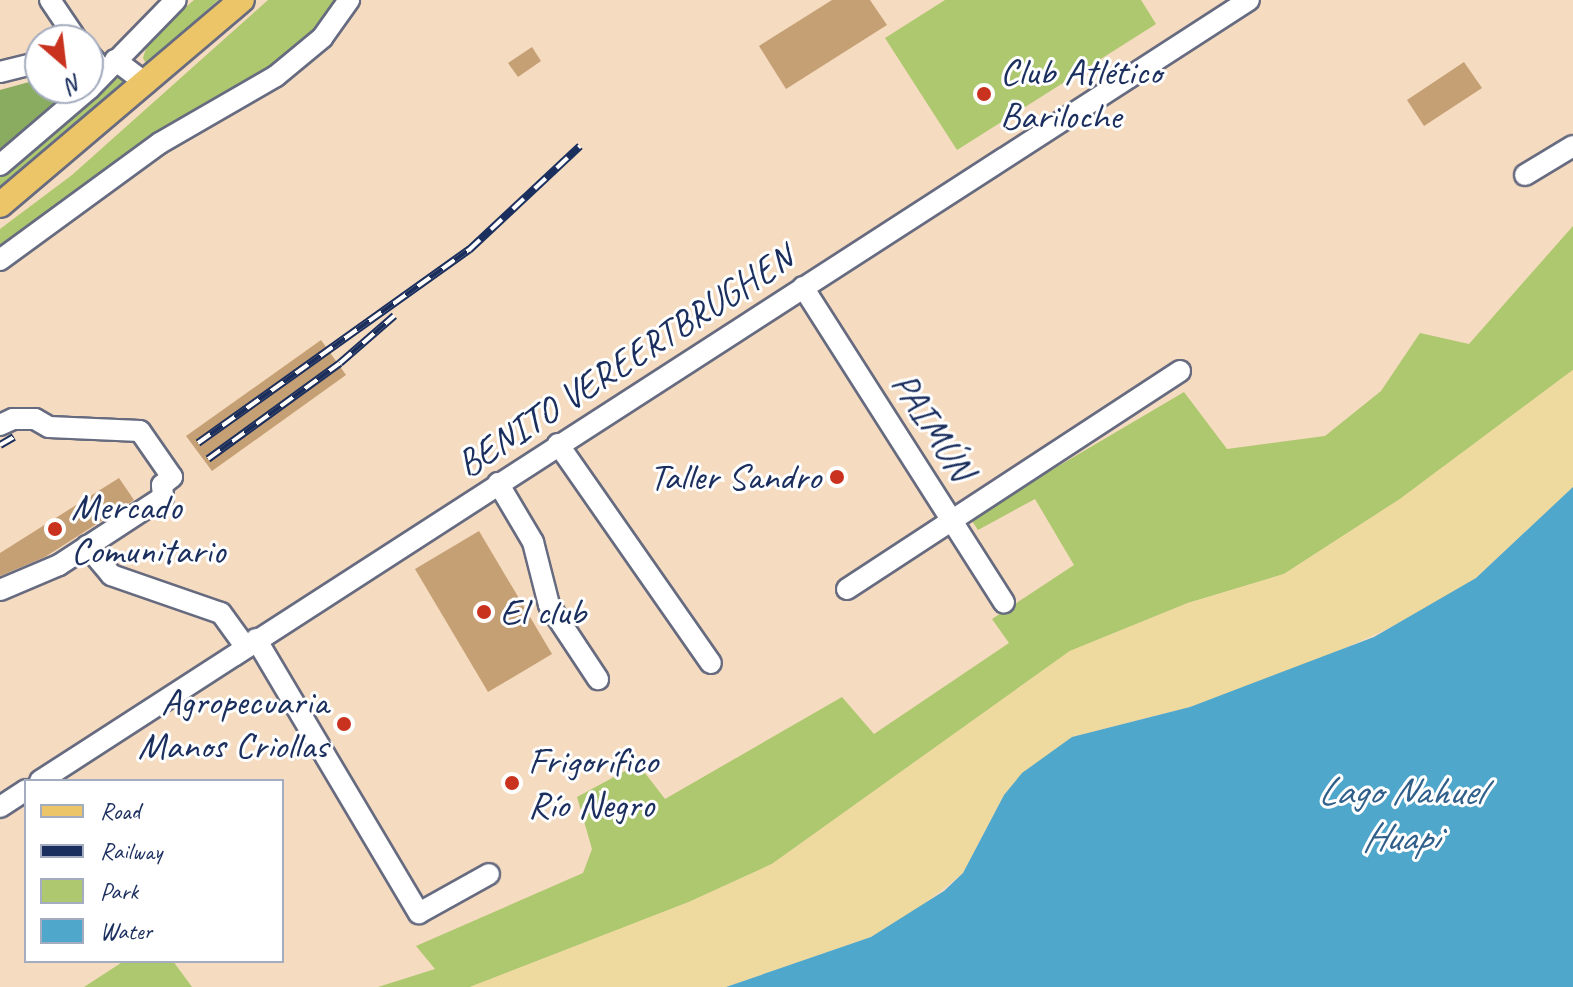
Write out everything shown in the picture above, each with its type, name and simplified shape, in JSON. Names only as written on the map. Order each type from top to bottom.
[{"type":"main road","points":[[0,205],[242,0]]},
{"type":"street","points":[[50,0],[66,24]]},
{"type":"street","points":[[0,260],[160,143],[276,76],[322,38],[349,0]]},
{"type":"street","name":"BENITO VEREERTBRUGHEN","points":[[43,779],[250,642],[1249,0]]},
{"type":"street","points":[[104,53],[167,3]]},
{"type":"street","points":[[104,62],[146,83]]},
{"type":"street","points":[[0,72],[24,66]]},
{"type":"street","points":[[0,165],[56,104]]},
{"type":"street","points":[[1525,175],[1573,146]]},
{"type":"street","name":"PAIMÚN","points":[[803,287],[1004,602]]},
{"type":"street","points":[[847,589],[1180,371]]},
{"type":"street","points":[[0,425],[13,419],[35,419],[49,427],[140,431],[172,477],[162,485],[163,497],[87,546],[0,590]]},
{"type":"street","points":[[558,444],[711,663]]},
{"type":"street","points":[[498,483],[533,542],[549,605],[598,679]]},
{"type":"street","points":[[87,546],[111,575],[221,613],[250,642],[419,913],[489,874]]},
{"type":"street","points":[[0,807],[24,791]]},
{"type":"green space","points":[[194,0],[218,0],[147,65],[143,58],[149,39]]},
{"type":"green space","points":[[268,0],[339,0],[305,48],[0,248],[0,229],[72,175]]},
{"type":"green space","name":"Club Atlético Bariloche","points":[[945,0],[1141,0],[1156,24],[957,150],[885,38]]},
{"type":"green space","points":[[119,76],[128,83],[104,103],[104,88]]},
{"type":"green space","points":[[24,83],[24,104],[61,104],[0,155],[0,90]]},
{"type":"green space","points":[[84,104],[103,104],[0,189],[0,171]]},
{"type":"green space","points":[[1573,226],[1573,370],[1400,499],[1284,574],[1188,603],[1070,651],[772,864],[689,902],[470,987],[378,987],[435,969],[416,946],[583,873],[592,849],[577,797],[638,764],[665,799],[842,697],[874,734],[1009,643],[992,619],[1074,565],[1035,499],[978,530],[970,518],[1184,392],[1227,449],[1325,436],[1381,391],[1420,333],[1469,344]]},
{"type":"green space","points":[[121,963],[174,963],[192,987],[84,987]]},
{"type":"sand","points":[[1573,370],[1573,487],[1476,578],[1426,611],[1314,662],[1190,707],[1072,737],[1004,795],[963,873],[915,911],[871,937],[726,987],[470,987],[689,902],[772,864],[1070,651],[1188,603],[1284,574],[1400,499]]},
{"type":"water","name":"Lago Nahuel Huapi","points":[[1573,487],[1573,987],[726,987],[871,937],[944,891],[963,873],[1004,795],[1022,773],[1072,737],[1190,707],[1374,637],[1476,578]]},
{"type":"building","points":[[832,0],[870,0],[887,25],[786,89],[759,46]]},
{"type":"building","points":[[532,47],[541,61],[518,77],[508,63]]},
{"type":"building","points":[[1464,62],[1482,88],[1424,126],[1407,100]]},
{"type":"building","points":[[321,340],[346,375],[212,471],[186,436]]},
{"type":"building","points":[[119,478],[134,500],[45,557],[0,576],[0,553]]},
{"type":"building","name":"El club","points":[[479,531],[552,654],[488,692],[415,569]]},
{"type":"railway","points":[[198,443],[469,250],[580,146]]},
{"type":"railway","points":[[208,459],[340,363],[394,316]]},
{"type":"railway","points":[[0,445],[14,437]]},
{"type":"place","name":"Club Atlético Bariloche","points":[[984,94]]},
{"type":"place","name":"Taller Sandro","points":[[837,477]]},
{"type":"place","name":"Mercado Comunitario","points":[[55,529]]},
{"type":"place","name":"El club","points":[[484,612]]},
{"type":"place","name":"Agropecuaria Manos Criollas","points":[[344,724]]},
{"type":"place","name":"Frigorífico Río Negro","points":[[512,783]]}]
